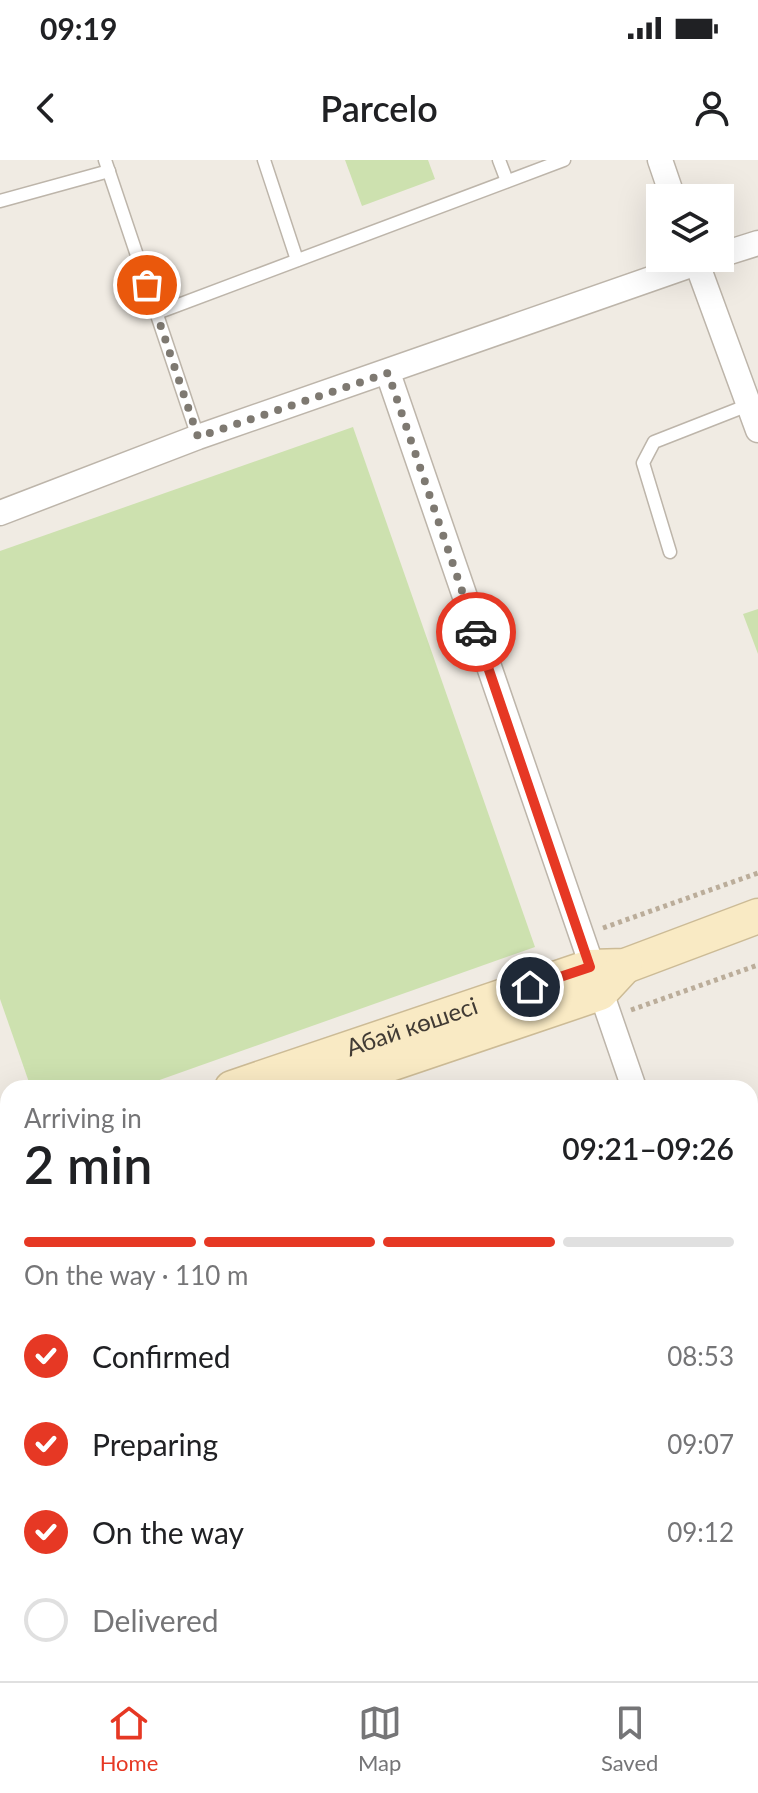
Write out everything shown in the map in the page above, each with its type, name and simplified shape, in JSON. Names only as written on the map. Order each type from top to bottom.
[{"type":"main road","points":[[594,979],[758,916]]},
{"type":"main road","name":"Абай көшесі","points":[[259,1080],[594,979]]},
{"type":"main road","name":"Абай көшесі","points":[[339,1080],[594,979]]},
{"type":"street","points":[[660,160],[668,184]]},
{"type":"street","points":[[734,251],[758,243]]},
{"type":"street","points":[[0,513],[198,437],[388,373],[668,272]]},
{"type":"street","points":[[705,272],[753,403],[758,430]]},
{"type":"street","points":[[388,373],[631,1080]]},
{"type":"lane","points":[[264,160],[297,260]]},
{"type":"lane","points":[[499,160],[507,181]]},
{"type":"lane","points":[[157,313],[564,160]]},
{"type":"lane","points":[[0,201],[107,166],[198,437]]},
{"type":"lane","points":[[670,552],[643,463],[647,452],[654,442],[753,403]]},
{"type":"path","points":[[594,979],[758,873]]},
{"type":"path","points":[[594,979],[758,965]]},
{"type":"green space","points":[[345,160],[428,160],[435,179],[362,206]]},
{"type":"green space","points":[[353,427],[535,947],[160,1080],[28,1080],[0,999],[0,551]]},
{"type":"green space","points":[[758,609],[758,654],[743,614]]},
{"type":"way so far","points":[[147,285],[198,437],[388,373],[476,632]]},
{"type":"route","points":[[476,632],[590,967],[530,987]]}]
